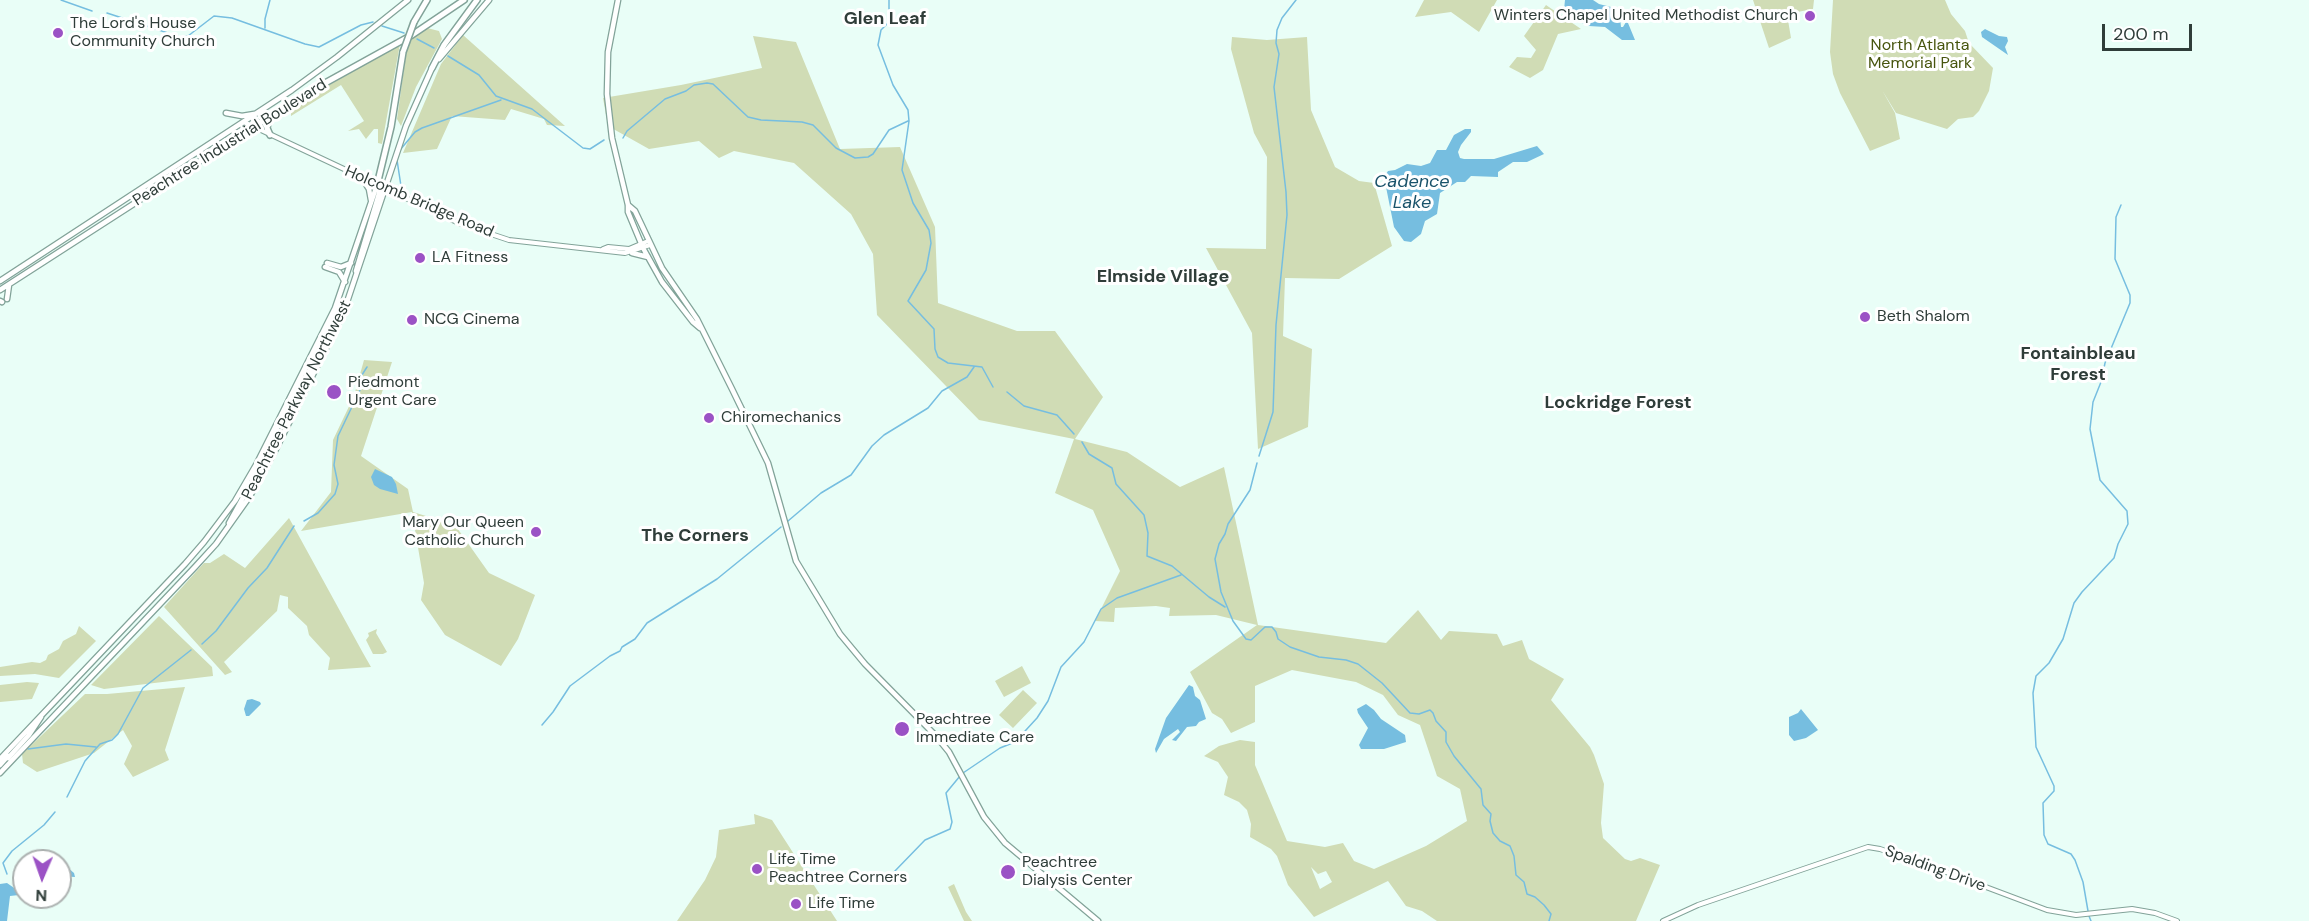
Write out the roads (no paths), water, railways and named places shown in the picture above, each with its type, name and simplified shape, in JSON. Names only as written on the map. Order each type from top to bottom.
[{"type":"highway","points":[[381,187],[403,52],[414,22],[427,0]]},
{"type":"highway","name":"Peachtree Industrial Boulevard","points":[[253,127],[307,93],[412,35],[464,0]]},
{"type":"highway","points":[[432,69],[444,45],[477,0]]},
{"type":"highway","points":[[269,117],[267,128],[270,135]]},
{"type":"main road","name":"Peachtree Industrial Boulevard","points":[[0,280],[257,114],[337,57],[408,0]]},
{"type":"main road","points":[[381,187],[432,69],[489,0]]},
{"type":"main road","points":[[618,0],[608,52],[607,104],[629,214],[642,246],[662,282],[700,328]]},
{"type":"main road","points":[[226,113],[242,116],[257,114]]},
{"type":"main road","name":"Holcomb Bridge Road","points":[[244,122],[461,224],[509,240],[632,253],[642,246]]},
{"type":"main road","name":"Peachtree Industrial Boulevard","points":[[0,290],[253,127]]},
{"type":"main road","points":[[362,178],[369,189],[371,203]]},
{"type":"main road","name":"Peachtree Parkway Northwest","points":[[0,759],[204,542],[241,491],[338,300],[371,203],[381,187]]},
{"type":"main road","name":"Peachtree Parkway Northwest","points":[[0,773],[216,544],[257,485],[338,325],[356,280],[381,187]]},
{"type":"main road","points":[[628,205],[634,211],[668,277],[697,319],[714,352],[768,463],[796,561],[840,634],[865,664],[949,752],[984,817],[1005,843],[1098,921]]},
{"type":"main road","name":"Holcomb Bridge Road","points":[[603,250],[608,247],[629,249],[649,243]]},
{"type":"main road","points":[[632,253],[648,257]]},
{"type":"main road","points":[[345,282],[339,272],[326,265],[341,267],[351,263]]},
{"type":"main road","points":[[3,301],[9,285]]},
{"type":"main road","points":[[288,424],[290,414],[336,318],[338,300]]},
{"type":"main road","points":[[228,525],[275,438],[280,418]]},
{"type":"main road","points":[[0,765],[28,735],[42,714]]},
{"type":"main road","name":"Spalding Drive","points":[[1664,921],[1711,900],[1868,847],[1938,869],[2047,910],[2076,915],[2132,909],[2155,913],[2177,921]]},
{"type":"water","points":[[1565,0],[1593,0],[1599,4],[1619,9],[1624,13],[1620,17],[1621,27],[1626,22],[1628,23],[1635,40],[1622,40],[1605,27],[1589,26],[1571,18],[1564,10]]},
{"type":"water","points":[[1985,29],[2007,37],[2005,47],[2008,55],[1982,37],[1981,32]]},
{"type":"water","name":"Cadence Lake","points":[[1465,129],[1471,129],[1471,132],[1458,152],[1460,158],[1494,159],[1537,146],[1544,154],[1527,162],[1513,162],[1498,172],[1498,177],[1471,176],[1465,182],[1457,182],[1440,193],[1437,214],[1425,221],[1421,234],[1411,242],[1404,241],[1394,227],[1384,177],[1388,171],[1407,164],[1421,166],[1430,163],[1437,150],[1446,150],[1454,135]]},
{"type":"water","points":[[375,469],[392,477],[398,494],[374,485],[371,477]]},
{"type":"water","points":[[1189,685],[1193,687],[1195,696],[1200,700],[1206,719],[1196,726],[1187,727],[1176,741],[1172,740],[1180,732],[1178,729],[1164,739],[1156,753],[1155,749],[1166,718]]},
{"type":"water","points":[[252,699],[261,704],[249,716],[246,716],[244,709],[247,700]]},
{"type":"water","points":[[1366,704],[1381,719],[1405,735],[1406,742],[1384,749],[1361,749],[1359,745],[1368,728],[1357,709]]},
{"type":"water","points":[[1801,709],[1818,730],[1806,738],[1794,741],[1789,735],[1789,717]]},
{"type":"water","points":[[7,883],[12,886],[7,921],[0,921],[0,884]]},
{"type":"waterway","points":[[61,0],[92,11]]},
{"type":"waterway","points":[[265,28],[270,0]]},
{"type":"waterway","points":[[889,0],[889,14]]},
{"type":"waterway","points":[[1259,456],[1273,412],[1276,325],[1287,215],[1274,87],[1279,54],[1276,43],[1277,30],[1282,18],[1296,0]]},
{"type":"waterway","points":[[107,13],[180,37],[188,36],[214,16],[232,18],[319,47],[361,25],[373,22]]},
{"type":"waterway","points":[[889,22],[881,30],[878,45],[893,85],[908,110],[909,121],[902,170],[913,203],[929,230],[931,243],[926,270],[908,301],[934,329],[935,349],[938,357],[948,363],[982,367],[993,387]]},
{"type":"waterway","points":[[382,26],[404,33]]},
{"type":"waterway","points":[[417,39],[434,48]]},
{"type":"waterway","points":[[448,56],[479,75],[496,96],[532,109],[583,148],[590,149],[604,140]]},
{"type":"waterway","points":[[623,138],[627,131],[665,99],[686,91],[694,85],[707,83],[713,84],[748,117],[813,125],[836,148],[855,158],[868,157],[873,154],[889,130],[908,121]]},
{"type":"waterway","points":[[400,150],[415,132],[422,128],[501,100]]},
{"type":"waterway","points":[[397,160],[401,186]]},
{"type":"waterway","points":[[2088,911],[2083,882],[2075,860],[2071,854],[2048,844],[2044,835],[2043,803],[2054,791],[2054,786],[2036,747],[2033,693],[2036,676],[2049,663],[2063,639],[2074,603],[2114,558],[2128,524],[2127,511],[2100,480],[2090,429],[2093,402],[2105,363],[2130,303],[2130,295],[2115,259],[2116,217],[2121,205]]},
{"type":"waterway","points":[[304,521],[318,513],[335,494],[338,484],[334,465],[338,436],[360,390],[360,378],[367,367]]},
{"type":"waterway","points":[[788,521],[821,493],[851,475],[872,446],[884,435],[928,408],[942,391],[967,377],[974,367]]},
{"type":"waterway","points":[[1007,392],[1024,406],[1057,415],[1074,434]]},
{"type":"waterway","points":[[1082,442],[1089,454],[1112,468],[1116,484],[1144,515],[1148,533],[1147,556],[1172,566],[1209,597],[1225,607]]},
{"type":"waterway","points":[[1257,463],[1250,490],[1228,524],[1215,559],[1221,592],[1233,621],[1246,639],[1251,640],[1265,627],[1272,627],[1278,639],[1290,647],[1319,657],[1346,660],[1358,664],[1382,683],[1410,713],[1419,714],[1430,710],[1446,732],[1446,742],[1454,756],[1481,789],[1483,805],[1491,814],[1493,833],[1500,841],[1510,846],[1514,856],[1516,875],[1524,882],[1527,894],[1535,897],[1551,914],[1549,921]]},
{"type":"waterway","points":[[202,644],[216,631],[248,588],[267,568],[294,526]]},
{"type":"waterway","points":[[542,725],[570,686],[635,639],[647,623],[717,579],[781,527]]},
{"type":"waterway","points":[[963,773],[1000,748],[1015,742],[1037,718],[1048,701],[1061,667],[1084,642],[1101,609],[1117,598],[1181,575]]},
{"type":"waterway","points":[[67,797],[85,761],[100,744],[112,740],[118,734],[143,688],[191,650]]},
{"type":"waterway","points":[[28,749],[66,744],[96,747]]},
{"type":"waterway","points":[[893,873],[925,840],[950,829],[952,822],[946,793],[960,776]]},
{"type":"waterway","points":[[7,874],[3,863],[12,851],[44,825],[55,812]]},
{"type":"waterway","points":[[2089,916],[2091,921]]},
{"type":"place","name":"Winters Chapel United Methodist Church","points":[[1810,16]]},
{"type":"place","name":"The Lord's House Community Church","points":[[58,33]]},
{"type":"place","name":"LA Fitness","points":[[420,258]]},
{"type":"place","name":"Beth Shalom","points":[[1865,317]]},
{"type":"place","name":"NCG Cinema","points":[[412,320]]},
{"type":"place","name":"Piedmont Urgent Care","points":[[334,392]]},
{"type":"place","name":"Chiromechanics","points":[[709,418]]},
{"type":"place","name":"Mary Our Queen Catholic Church","points":[[536,532]]},
{"type":"place","name":"Peachtree Immediate Care","points":[[902,729]]},
{"type":"place","name":"Life Time Peachtree Corners","points":[[757,869]]},
{"type":"place","name":"Peachtree Dialysis Center","points":[[1008,872]]},
{"type":"place","name":"Life Time","points":[[796,904]]},
{"type":"district","name":"Glen Leaf","points":[[885,19]]},
{"type":"district","name":"Elmside Village","points":[[1163,277]]},
{"type":"district","name":"Fontainbleau Forest","points":[[2078,364]]},
{"type":"district","name":"Lockridge Forest","points":[[1618,403]]},
{"type":"district","name":"The Corners","points":[[695,536]]},
{"type":"park label","name":"North Atlanta Memorial Park","points":[[1920,55]]}]
